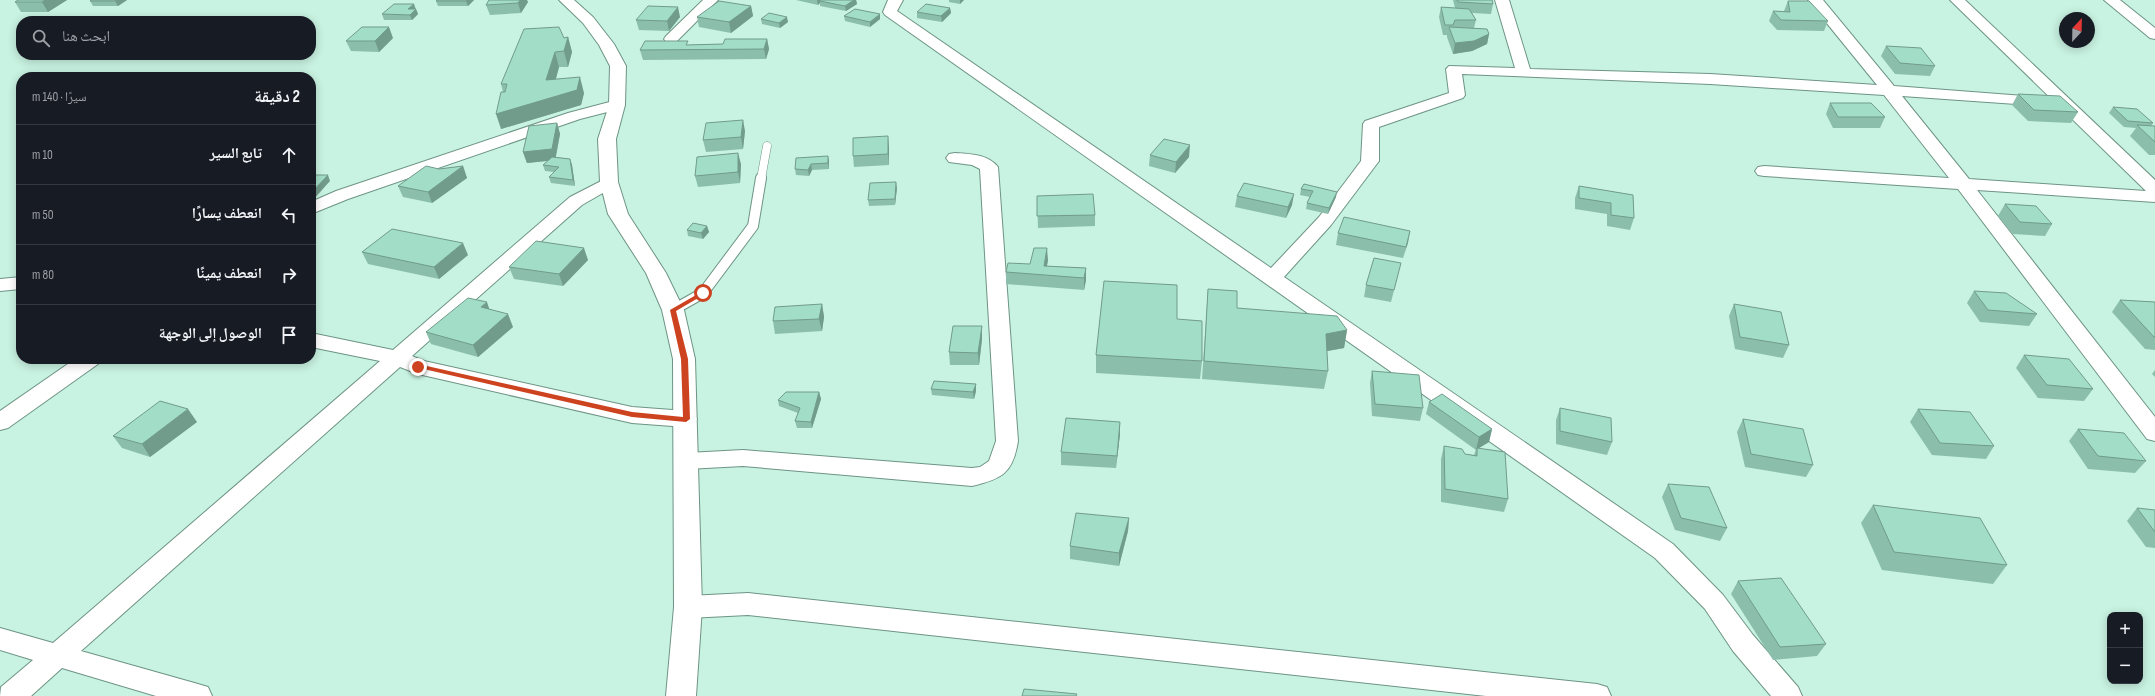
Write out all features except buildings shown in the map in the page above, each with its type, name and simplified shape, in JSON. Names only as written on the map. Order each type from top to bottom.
[{"type":"street","points":[[566,0],[588,20],[606,44],[618,66],[617,106],[607,138],[609,182],[618,214],[656,273],[673,310],[684,359],[687,461],[688,607],[681,696]]},
{"type":"street","points":[[672,40],[711,0]]},
{"type":"street","points":[[896,0],[892,4],[890,12],[1664,551],[1714,602],[1744,643],[1788,696]]},
{"type":"street","points":[[1502,0],[1524,73]]},
{"type":"street","points":[[1815,0],[1824,9],[1888,92],[1964,185],[2155,433]]},
{"type":"street","points":[[1957,0],[2066,102],[2155,190]]},
{"type":"street","points":[[2111,0],[2155,35]]},
{"type":"street","points":[[1272,278],[1325,221],[1370,161],[1371,124],[1458,94],[1454,69],[1524,73],[1710,79],[1888,92],[2066,102]]},
{"type":"street","points":[[316,207],[342,195],[574,116],[617,106]]},
{"type":"street","points":[[687,461],[743,458],[972,476],[990,473],[1004,460],[1008,441],[989,167],[983,162],[973,159],[955,158]]},
{"type":"street","points":[[1764,171],[2155,197]]},
{"type":"street","points":[[11,696],[54,656],[576,201],[609,182]]},
{"type":"street","points":[[0,285],[16,283]]},
{"type":"street","points":[[316,341],[395,358],[418,367],[632,415],[686,419]]},
{"type":"street","points":[[0,422],[83,364]]},
{"type":"street","points":[[688,607],[748,604],[1597,696]]},
{"type":"street","points":[[0,639],[54,656],[198,696]]},
{"type":"lane","points":[[673,310],[703,293],[753,226],[768,146]]},
{"type":"route","points":[[418,367],[632,415],[686,419],[684,359],[673,310],[703,293]]}]
